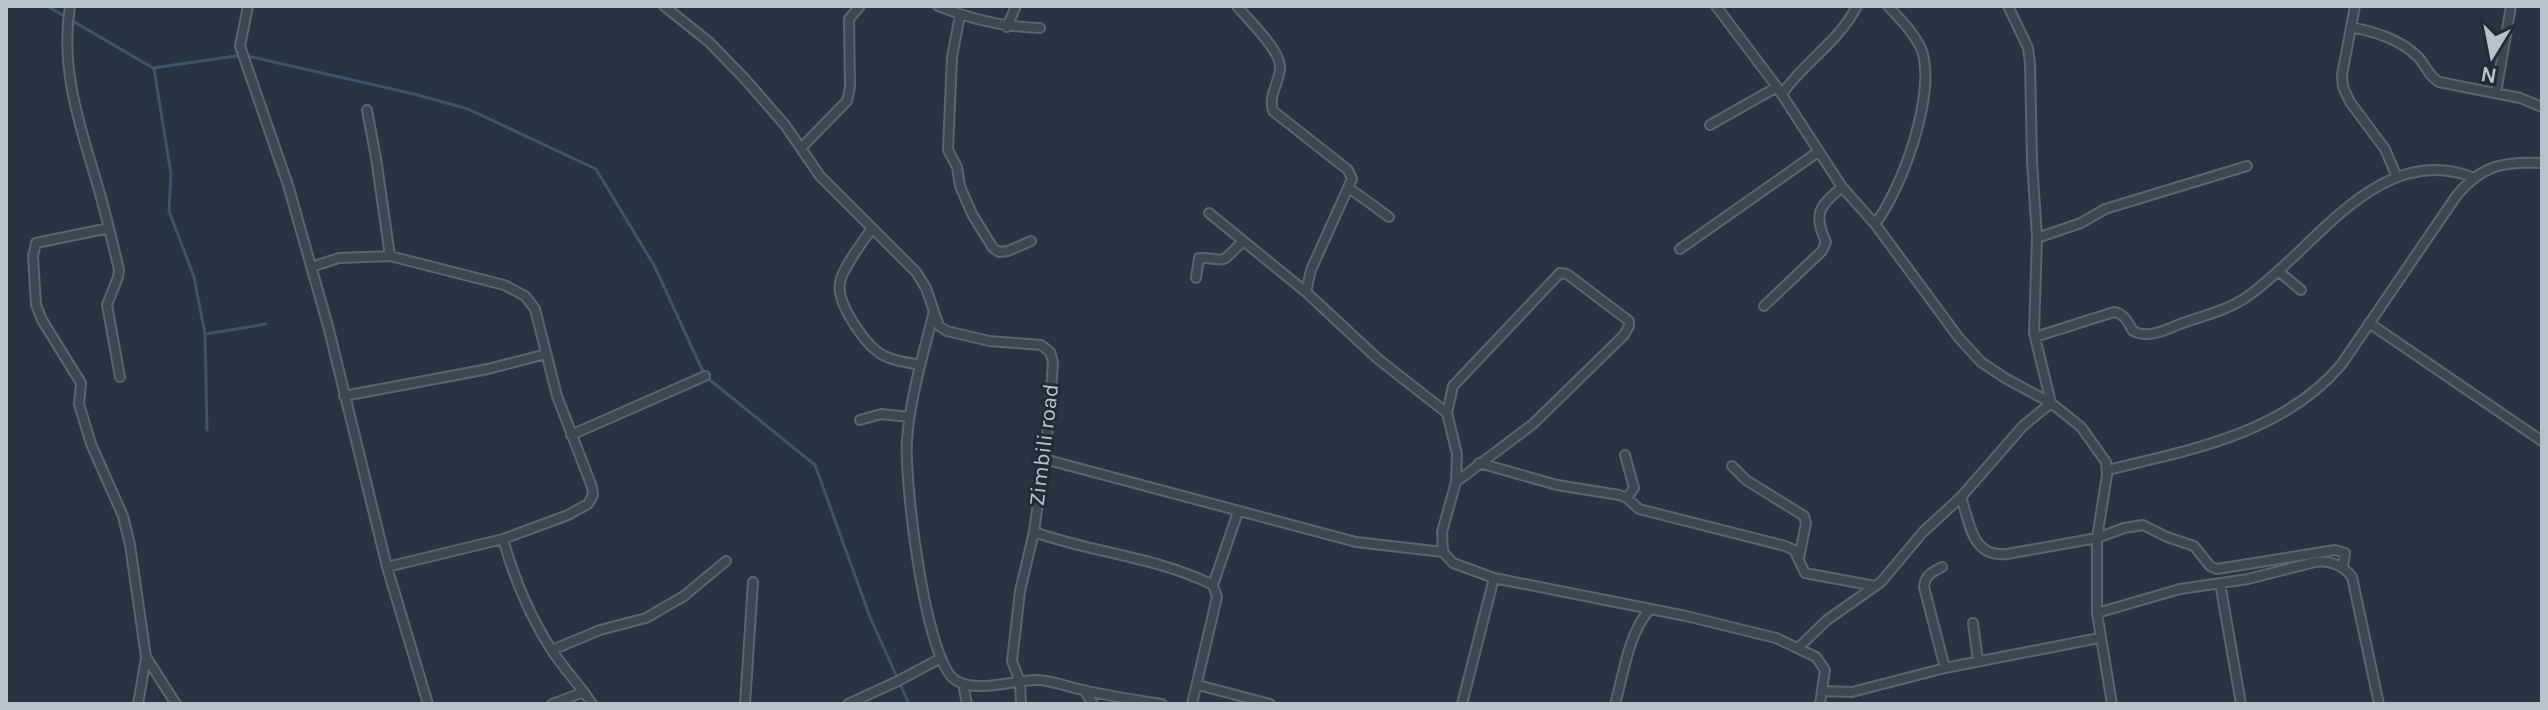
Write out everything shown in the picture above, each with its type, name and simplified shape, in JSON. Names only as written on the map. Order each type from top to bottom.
[{"type":"street","points":[[70,6],[66,35],[73,107],[119,270],[107,305],[120,377]]},
{"type":"street","points":[[248,6],[240,46],[280,160],[328,326],[387,567],[428,704]]},
{"type":"street","points":[[664,6],[709,42],[744,78],[802,147],[820,176],[916,272],[926,288],[933,314],[909,417],[906,445],[912,526],[924,596],[947,672],[963,684],[1051,682],[1162,704]]},
{"type":"street","points":[[802,147],[847,101],[850,87],[849,19],[860,6]]},
{"type":"street","points":[[938,6],[1007,27],[1040,28]]},
{"type":"street","points":[[1007,27],[1016,6]]},
{"type":"street","points":[[1237,6],[1271,46],[1280,63],[1270,103],[1273,111],[1348,170],[1352,179],[1311,270],[1306,292]]},
{"type":"street","points":[[1710,125],[1779,90],[1838,36],[1857,6]]},
{"type":"street","points":[[1875,224],[1901,175],[1922,115],[1924,99],[1922,51],[1888,6]]},
{"type":"street","points":[[2008,6],[2029,51],[2037,238],[2035,337],[2051,403]]},
{"type":"street","points":[[2355,6],[2342,75],[2343,87],[2350,102],[2385,149],[2396,175]]},
{"type":"street","points":[[2496,93],[2511,6]]},
{"type":"street","points":[[1722,8],[1842,187],[1875,224],[1941,317],[1981,362],[2051,403],[2081,427],[2099,451],[2107,470],[2097,538],[2097,613],[2112,704]]},
{"type":"street","points":[[960,15],[952,57],[948,150],[957,167],[960,186],[972,214],[993,248],[999,252],[1008,251],[1031,241]]},
{"type":"street","points":[[2351,27],[2399,43],[2421,60],[2437,82],[2496,93],[2542,107]]},
{"type":"street","points":[[367,110],[390,256]]},
{"type":"street","points":[[1680,249],[1818,152]]},
{"type":"street","points":[[2107,470],[2192,449],[2254,429],[2322,385],[2341,365],[2472,177],[2504,164],[2541,162]]},
{"type":"street","points":[[2037,238],[2081,223],[2105,209],[2247,166]]},
{"type":"street","points":[[2035,337],[2114,312],[2119,313],[2133,331],[2151,335],[2242,301],[2351,204],[2396,175],[2427,170],[2457,171],[2472,177]]},
{"type":"street","points":[[1764,306],[1822,251],[1826,242],[1817,222],[1818,215],[1822,206],[1842,187]]},
{"type":"street","points":[[1349,188],[1389,217]]},
{"type":"street","points":[[1209,213],[1306,292],[1378,359],[1447,413]]},
{"type":"street","points":[[109,228],[36,243],[33,256],[36,305],[81,383],[79,404],[91,444],[123,516],[130,545],[146,657],[176,704]]},
{"type":"street","points":[[872,228],[840,279],[840,298],[859,329],[879,353],[920,365]]},
{"type":"street","points":[[1196,278],[1199,258],[1219,262],[1242,242]]},
{"type":"street","points":[[311,267],[339,258],[390,256],[489,280],[525,296],[535,309],[571,435],[592,487],[593,495],[588,504],[568,515],[503,539],[387,567]]},
{"type":"street","points":[[2278,271],[2301,290]]},
{"type":"street","points":[[1456,482],[1533,424],[1624,335],[1629,326],[1629,321],[1567,274],[1560,273],[1453,386],[1447,413],[1457,454],[1456,482],[1442,532],[1443,552],[1453,563],[1494,578],[1650,609],[1776,638],[1799,647],[1816,657],[1825,670],[1820,704]]},
{"type":"street","name":"Zimbili road","points":[[933,314],[939,326],[947,331],[989,341],[1041,345],[1050,352],[1053,362],[1034,532],[1071,545],[1173,569],[1213,585]]},
{"type":"street","points":[[2369,323],[2542,441]]},
{"type":"street","points":[[344,396],[488,369],[546,354]]},
{"type":"street","points":[[571,435],[705,376]]},
{"type":"street","points":[[1799,647],[1827,620],[1875,586],[1897,565],[1923,532],[1961,497],[2023,426],[2051,403]]},
{"type":"street","points":[[860,420],[881,414],[909,417]]},
{"type":"street","points":[[1625,455],[1634,488],[1627,498]]},
{"type":"street","points":[[1044,459],[1356,542],[1443,552]]},
{"type":"street","points":[[1479,463],[1557,485],[1627,498],[1639,509],[1791,547],[1802,570],[1808,575],[1835,577],[1875,586]]},
{"type":"street","points":[[1732,466],[1746,480],[1804,516],[1806,523],[1798,559]]},
{"type":"street","points":[[1961,497],[1977,543],[1986,552],[2007,554],[2097,538],[2143,525],[2194,546],[2210,566],[2217,569],[2335,550],[2345,553],[2343,567]]},
{"type":"street","points":[[1192,704],[1217,597],[1213,585],[1238,512]]},
{"type":"street","points":[[1021,704],[1020,682],[1012,661],[1020,591],[1034,532]]},
{"type":"street","points":[[503,539],[520,591],[552,650],[592,704]]},
{"type":"street","points":[[552,650],[600,630],[646,618],[684,596],[726,561]]},
{"type":"street","points":[[2097,613],[2180,589],[2248,579],[2319,561],[2343,567],[2352,577],[2379,704]]},
{"type":"street","points":[[1942,567],[1931,572],[1924,587],[1945,668]]},
{"type":"street","points":[[1462,704],[1494,578]]},
{"type":"street","points":[[745,704],[753,582]]},
{"type":"street","points":[[2220,583],[2241,704]]},
{"type":"street","points":[[1615,704],[1637,627],[1650,609]]},
{"type":"street","points":[[1973,623],[1978,661]]},
{"type":"street","points":[[1823,691],[1852,692],[1945,668],[2099,638]]},
{"type":"street","points":[[138,704],[146,657]]},
{"type":"street","points":[[848,704],[941,658]]},
{"type":"street","points":[[963,684],[967,704]]},
{"type":"street","points":[[1198,685],[1270,704]]},
{"type":"street","points":[[1084,690],[1093,704]]},
{"type":"street","points":[[552,704],[584,692]]},
{"type":"waterway","points":[[47,6],[153,68],[243,55],[468,109],[596,169],[655,267],[705,376],[815,465],[870,617],[909,704]]},
{"type":"waterway","points":[[154,69],[171,174],[169,211],[194,277],[205,334],[207,430]]},
{"type":"waterway","points":[[206,334],[266,324]]}]
